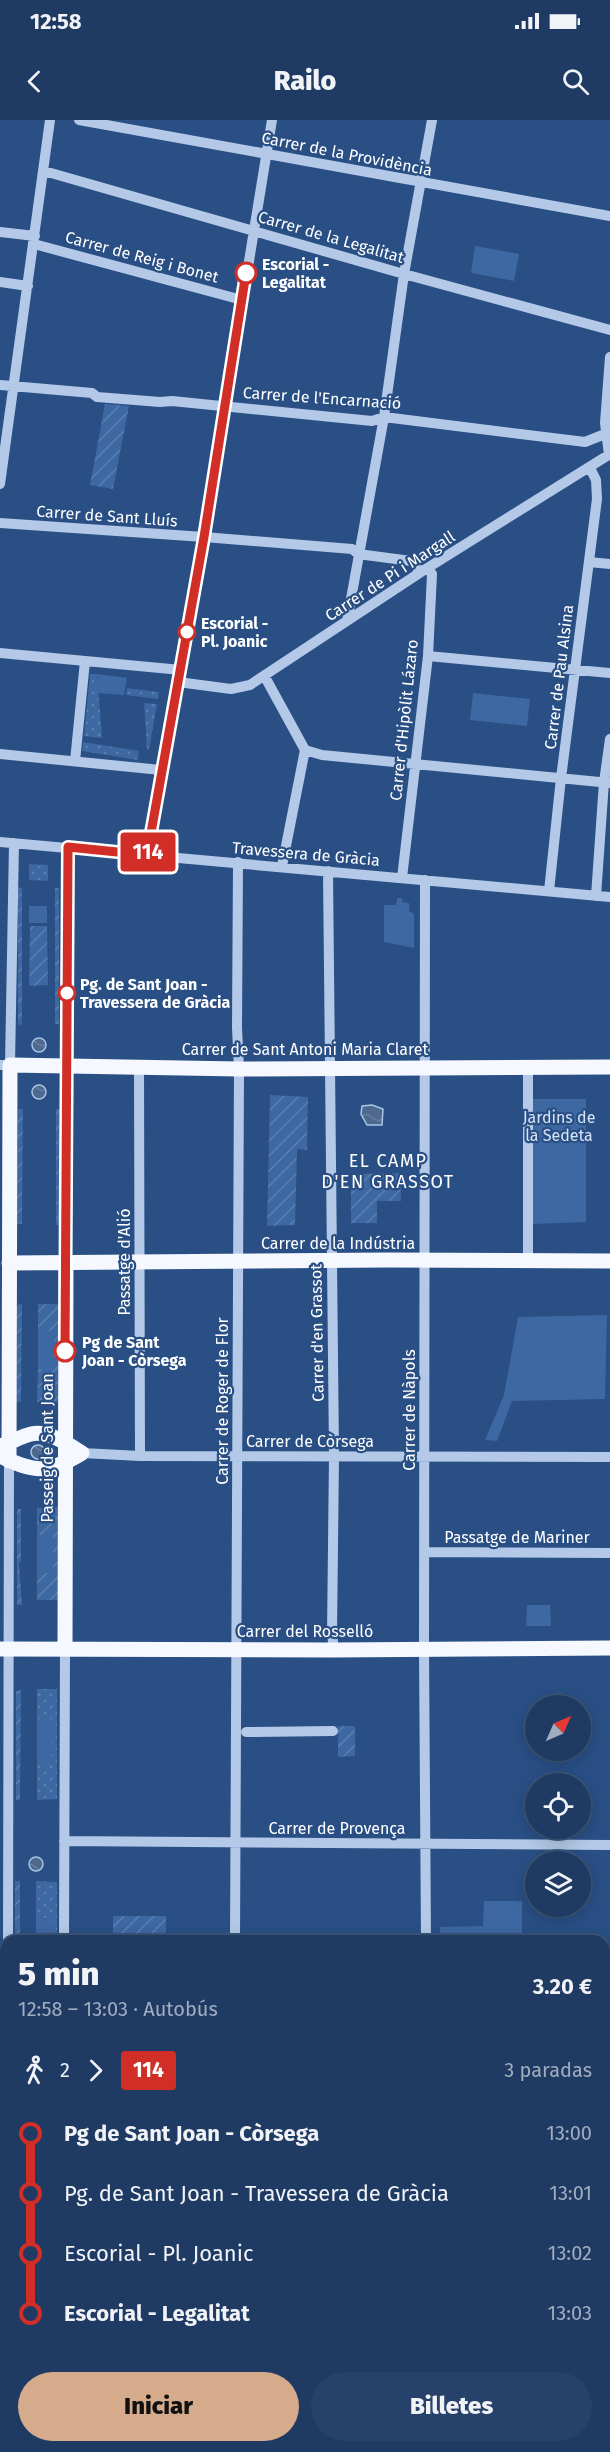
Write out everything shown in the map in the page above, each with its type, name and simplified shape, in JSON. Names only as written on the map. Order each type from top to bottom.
[{"type":"main road","name":"Carrer de Sant Antoni Maria Claret","points":[[5,1065],[239,1069],[610,1067]]},
{"type":"main road","points":[[5,1065],[5,1263],[5,1445],[5,1458],[36,1470],[66,1463],[82,1453],[66,1442],[37,1433],[29,1434],[5,1445]]},
{"type":"main road","name":"Carrer de la Indústria","points":[[5,1263],[424,1260],[610,1262]]},
{"type":"main road","name":"Passeig de Sant Joan","points":[[65,1649],[66,1264]]},
{"type":"main road","name":"Carrer del Rosselló","points":[[4,1649],[610,1648]]},
{"type":"street","points":[[0,484],[50,120]]},
{"type":"street","name":"Carrer de la Providència","points":[[79,120],[610,216]]},
{"type":"street","points":[[147,855],[204,537],[272,120]]},
{"type":"street","points":[[346,621],[361,554],[384,417],[404,274],[432,120]]},
{"type":"street","name":"Carrer de la Legalitat","points":[[44,171],[610,330]]},
{"type":"street","name":"Carrer de Reig i Bonet","points":[[0,232],[242,300]]},
{"type":"street","points":[[0,282],[28,286]]},
{"type":"street","points":[[609,455],[605,434],[610,357]]},
{"type":"street","name":"Carrer de l'Encarnació","points":[[0,385],[92,393],[98,397],[119,399],[172,401],[372,420],[384,417],[585,442],[605,434]]},
{"type":"street","name":"Carrer de Pi i Margall","points":[[178,682],[231,689],[250,685],[425,570],[609,455]]},
{"type":"street","name":"Carrer de Pau Alsina","points":[[549,891],[561,778],[597,499],[596,480],[590,468]]},
{"type":"street","name":"Carrer de Sant Lluís","points":[[0,524],[352,549],[361,554],[411,561],[425,570]]},
{"type":"street","points":[[589,562],[610,564]]},
{"type":"street","name":"Carrer d'Hipòlit Lázaro","points":[[402,878],[428,656],[432,574],[425,570]]},
{"type":"street","points":[[0,652],[181,670]]},
{"type":"street","points":[[428,656],[610,673]]},
{"type":"street","points":[[75,762],[85,661]]},
{"type":"street","points":[[265,677],[305,750],[282,866]]},
{"type":"street","points":[[596,896],[610,739]]},
{"type":"street","points":[[305,750],[322,755],[415,765],[607,782]]},
{"type":"street","points":[[0,754],[161,770]]},
{"type":"street","name":"Travessera de Gràcia","points":[[0,842],[610,897]]},
{"type":"street","points":[[5,1065],[14,843]]},
{"type":"street","name":"Passeig de Sant Joan","points":[[66,1264],[68,847]]},
{"type":"street","name":"Carrer de Roger de Flor","points":[[235,1935],[238,862]]},
{"type":"street","name":"Carrer d'en Grassot","points":[[328,871],[334,1456],[332,1634],[334,1650]]},
{"type":"street","name":"Carrer de Nàpols","points":[[425,880],[423,1456],[426,1935]]},
{"type":"street","name":"Passatge d'Alió","points":[[139,1067],[140,1456]]},
{"type":"street","points":[[528,1067],[528,1260]]},
{"type":"street","name":"Carrer de Còrsega","points":[[82,1453],[140,1456],[610,1457]]},
{"type":"street","points":[[5,1458],[4,1649],[8,1935]]},
{"type":"street","name":"Passatge de Mariner","points":[[424,1552],[610,1553]]},
{"type":"street","name":"Passeig de Sant Joan","points":[[64,1935],[65,1649]]},
{"type":"street","points":[[246,1732],[333,1731]]},
{"type":"street","name":"Carrer de Provença","points":[[64,1841],[610,1845]]},
{"type":"green space","points":[[475,246],[519,254],[514,281],[471,273]]},
{"type":"green space","points":[[105,404],[129,406],[113,489],[90,485]]},
{"type":"green space","points":[[90,674],[97,674],[102,738],[84,736]]},
{"type":"green space","points":[[97,674],[127,678],[124,695],[98,693]]},
{"type":"green space","points":[[127,688],[159,692],[158,699],[126,695]]},
{"type":"green space","points":[[473,693],[530,699],[527,726],[470,720]]},
{"type":"green space","points":[[144,703],[157,704],[149,750],[147,749]]},
{"type":"green space","points":[[83,742],[139,751],[138,760],[82,751]]},
{"type":"green space","points":[[29,864],[48,865],[48,881],[29,880]]},
{"type":"green space","points":[[18,887],[22,888],[22,1024],[18,1025]]},
{"type":"green space","points":[[55,888],[59,888],[59,1024],[55,1024]]},
{"type":"green space","points":[[397,898],[402,898],[402,902],[409,903],[409,911],[414,914],[414,948],[384,942],[384,905],[396,905]]},
{"type":"green space","points":[[29,906],[47,906],[47,923],[29,923]]},
{"type":"green space","points":[[30,926],[47,926],[48,985],[29,986]]},
{"type":"green space","points":[[270,1095],[308,1097],[307,1150],[297,1149],[295,1225],[267,1226]]},
{"type":"green space","name":"Jardins de la Sedeta","points":[[532,1099],[586,1099],[586,1222],[533,1224]]},
{"type":"green space","points":[[18,1109],[23,1109],[22,1224],[17,1224]]},
{"type":"green space","points":[[56,1109],[60,1109],[59,1225],[56,1225]]},
{"type":"green space","points":[[400,1173],[401,1201],[377,1201],[377,1223],[351,1223],[351,1174]]},
{"type":"green space","points":[[22,1304],[21,1402],[16,1402],[17,1305]]},
{"type":"green space","points":[[38,1304],[59,1304],[58,1402],[37,1402],[38,1369],[53,1369],[54,1331],[38,1331]]},
{"type":"green space","points":[[607,1315],[605,1399],[512,1401],[497,1441],[485,1440],[504,1395],[518,1317]]},
{"type":"green space","points":[[38,1331],[54,1331],[53,1369],[38,1369]]},
{"type":"green space","points":[[58,1507],[58,1600],[37,1600],[37,1573],[53,1573],[53,1535],[37,1535],[37,1508]]},
{"type":"green space","points":[[17,1509],[21,1509],[21,1562],[19,1562],[22,1605],[17,1605]]},
{"type":"green space","points":[[37,1535],[53,1535],[53,1573],[37,1573]]},
{"type":"green space","points":[[527,1605],[550,1605],[551,1626],[526,1626]]},
{"type":"green space","points":[[37,1689],[57,1689],[57,1799],[37,1800],[37,1763],[51,1763],[51,1719],[37,1719]]},
{"type":"green space","points":[[21,1690],[20,1800],[16,1800],[16,1691]]},
{"type":"green space","points":[[37,1719],[52,1719],[51,1763],[37,1763]]},
{"type":"green space","points":[[338,1726],[355,1726],[355,1756],[338,1757]]},
{"type":"green space","points":[[15,1881],[20,1881],[20,1935],[15,1935]]},
{"type":"green space","points":[[36,1881],[57,1882],[57,1935],[52,1935],[52,1919],[36,1918]]},
{"type":"green space","points":[[484,1901],[522,1901],[522,1935],[440,1935],[440,1927],[483,1926]]},
{"type":"green space","points":[[113,1916],[166,1916],[166,1935],[113,1935]]},
{"type":"green space","points":[[36,1918],[52,1919],[52,1935],[36,1935]]},
{"type":"water","points":[[36,1038],[42,1038],[46,1045],[42,1052],[36,1052],[32,1048],[32,1042]]},
{"type":"water","points":[[36,1085],[42,1085],[46,1092],[42,1099],[36,1099],[32,1095],[32,1089]]},
{"type":"water","points":[[372,1105],[383,1109],[382,1125],[367,1125],[361,1114],[362,1106]]},
{"type":"water","points":[[35,1445],[41,1445],[45,1452],[41,1459],[35,1459],[31,1455],[31,1449]]},
{"type":"water","points":[[33,1857],[39,1857],[43,1864],[39,1871],[33,1871],[29,1867],[29,1861]]},
{"type":"bus line","name":"114","points":[[65,1351],[68,847],[147,855],[204,537],[246,273]]},
{"type":"place","name":"Escorial - Legalitat","points":[[246,273]]},
{"type":"place","name":"Escorial - Pl. Joanic","points":[[187,632]]},
{"type":"place","name":"Pg. de Sant Joan - Travessera de Gràcia","points":[[67,993]]},
{"type":"place","name":"Pg de Sant Joan - Còrsega","points":[[65,1351]]},
{"type":"district","name":"EL CAMP D'EN GRASSOT","points":[[388,1171]]}]
